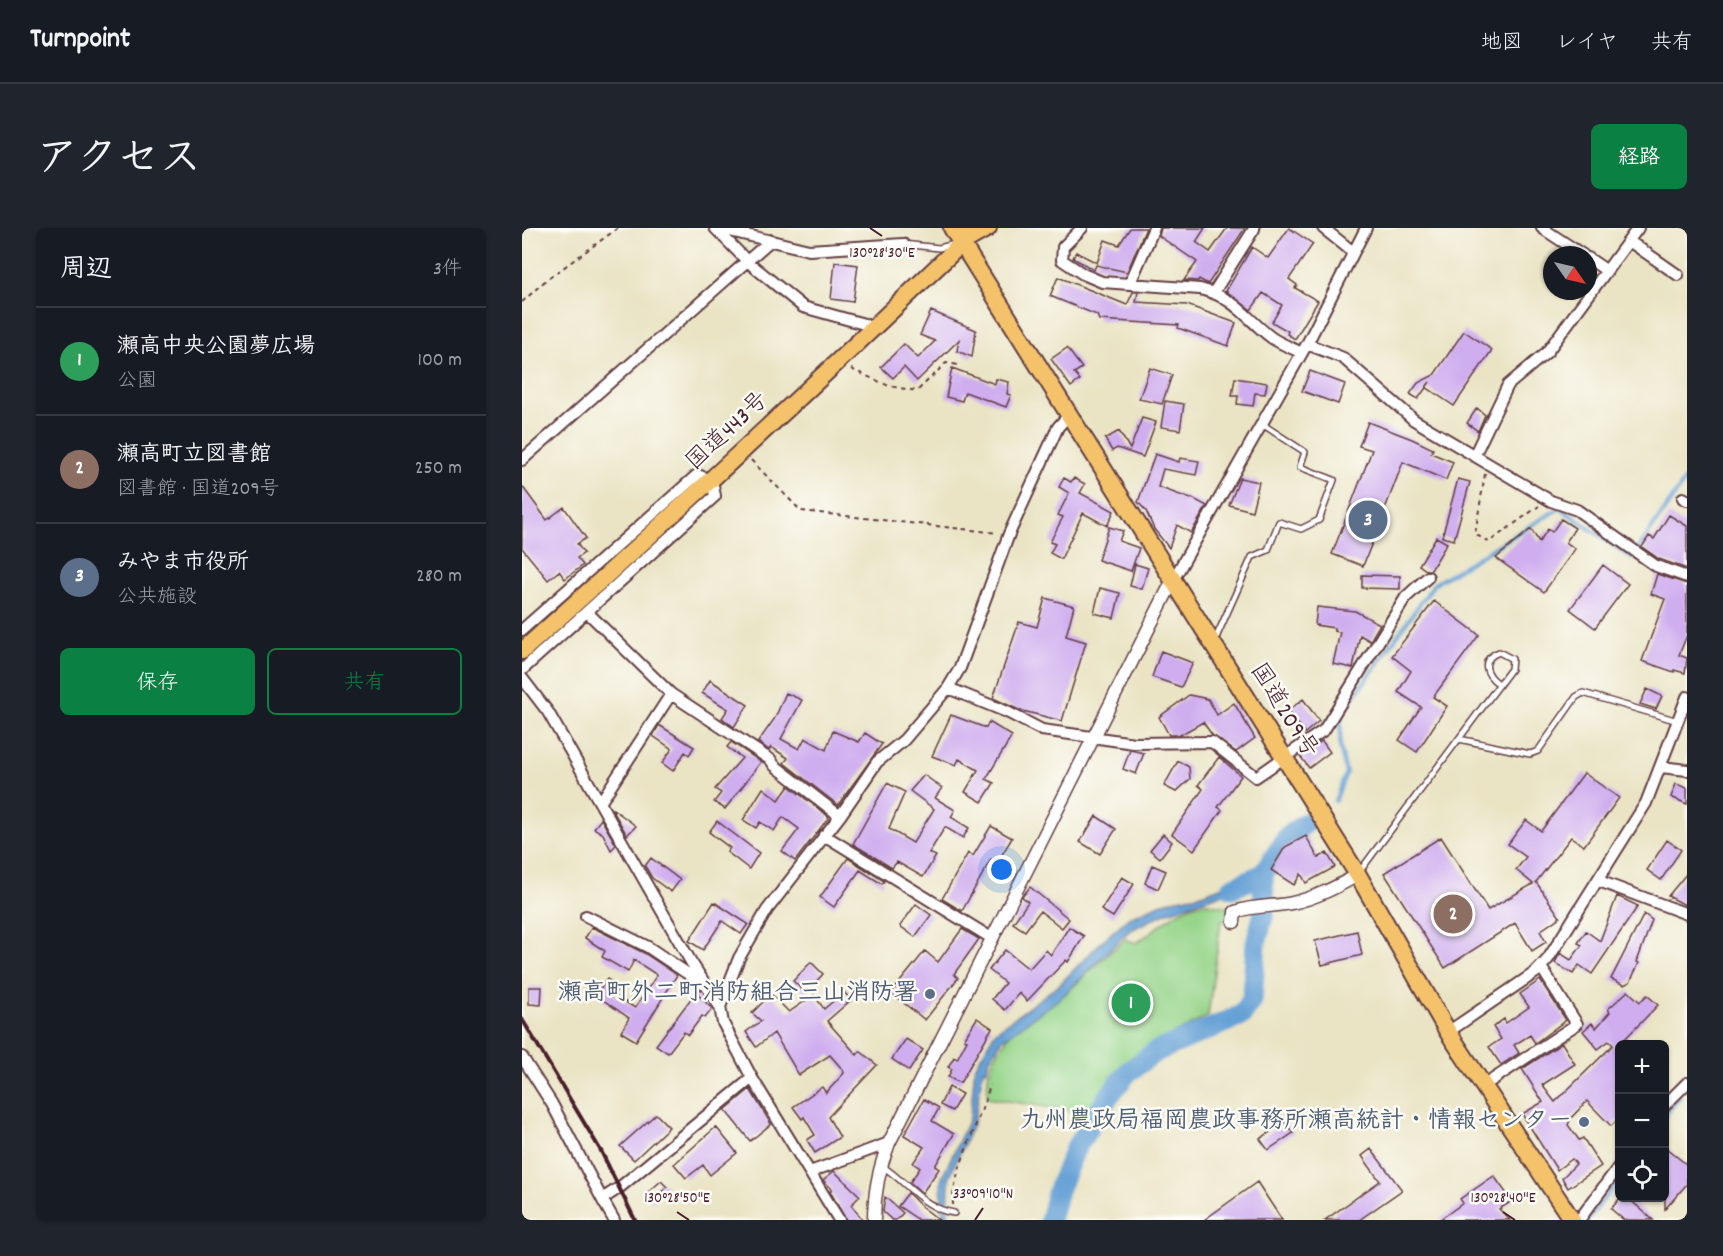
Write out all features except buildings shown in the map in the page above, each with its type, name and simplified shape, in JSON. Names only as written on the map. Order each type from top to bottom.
[{"type":"highway","name":"国道209号","points":[[952,228],[1172,582],[1358,875],[1448,1032],[1572,1220]]},
{"type":"highway","points":[[962,243],[971,228]]},
{"type":"highway","points":[[962,243],[987,228]]},
{"type":"highway","name":"国道443号","points":[[522,651],[712,480],[962,243]]},
{"type":"street","points":[[716,228],[809,250],[903,244]]},
{"type":"street","points":[[716,228],[747,261],[803,307],[875,327]]},
{"type":"street","points":[[1082,228],[1063,247],[1062,260],[1083,274],[1102,282],[1214,292],[1246,313],[1272,338],[1304,349],[1343,358],[1414,420],[1549,500],[1577,510],[1656,566],[1687,577]]},
{"type":"street","points":[[1130,284],[1155,228]]},
{"type":"street","points":[[1323,228],[1353,252]]},
{"type":"street","points":[[874,1220],[874,1200],[880,1165],[890,1143],[1172,582],[1304,349],[1366,228]]},
{"type":"street","points":[[1542,228],[1569,246]]},
{"type":"street","points":[[1474,456],[1508,385],[1547,352],[1638,228]]},
{"type":"street","points":[[1214,292],[1254,230]]},
{"type":"street","points":[[522,460],[771,240]]},
{"type":"street","points":[[1629,241],[1678,275]]},
{"type":"street","points":[[1597,264],[1607,271]]},
{"type":"street","points":[[720,1007],[753,931],[840,816],[877,762],[904,740],[948,688],[960,668],[1009,534],[1058,427],[1068,416]]},
{"type":"street","points":[[522,630],[697,475],[712,480],[715,496],[522,670]]},
{"type":"street","points":[[948,688],[1007,712],[1042,730],[1134,743],[1212,742],[1256,777],[1324,730],[1406,597],[1428,577]]},
{"type":"street","points":[[587,612],[671,694],[771,760],[774,765],[840,816]]},
{"type":"street","points":[[522,678],[548,712],[720,1007],[723,1023],[752,1078],[839,1220]]},
{"type":"street","points":[[600,803],[671,694]]},
{"type":"street","points":[[1448,1032],[1541,967],[1599,881],[1646,803],[1687,697]]},
{"type":"street","points":[[1661,767],[1687,770]]},
{"type":"street","points":[[824,835],[993,939]]},
{"type":"street","points":[[1234,922],[1235,912],[1244,908],[1268,907],[1316,897],[1358,875]]},
{"type":"street","points":[[1599,881],[1687,914]]},
{"type":"street","points":[[586,916],[648,947],[706,985]]},
{"type":"street","points":[[1483,1086],[1577,1024],[1541,967]]},
{"type":"street","points":[[522,1058],[552,1104],[614,1220]]},
{"type":"street","points":[[602,1199],[619,1188],[752,1078]]},
{"type":"street","points":[[1669,1102],[1687,1083]]},
{"type":"street","points":[[810,1172],[890,1143]]},
{"type":"street","points":[[1579,1220],[1615,1172]]},
{"type":"lane","points":[[903,244],[939,248],[962,243]]},
{"type":"lane","points":[[1212,645],[1252,558],[1268,550],[1279,522],[1301,529],[1319,520],[1334,480],[1300,467],[1305,452],[1262,424]]},
{"type":"lane","points":[[1358,875],[1459,739],[1499,684],[1513,663],[1512,659],[1499,652],[1488,660],[1486,670],[1487,676],[1499,684]]},
{"type":"lane","points":[[1459,739],[1530,754],[1538,751],[1576,697],[1583,693],[1678,721]]},
{"type":"lane","points":[[880,1165],[902,1179],[937,1211],[954,1212]]},
{"type":"path","points":[[522,302],[618,228]]},
{"type":"path","points":[[837,363],[889,386],[917,391],[946,363],[959,365]]},
{"type":"path","points":[[743,451],[801,511],[1009,534]]},
{"type":"path","points":[[1487,464],[1475,534],[1489,542],[1549,500]]},
{"type":"path","points":[[954,1212],[956,1178],[982,1114],[990,1085]]},
{"type":"green space","points":[[1207,903],[1229,907],[1228,921],[1221,921],[1208,1016],[1160,1041],[1122,1071],[1092,1114],[987,1098],[988,1075],[995,1056],[1010,1034],[1072,988],[1125,939],[1136,943],[1178,912],[1197,904]]},
{"type":"water","points":[[1256,874],[1260,881],[1165,913],[1129,931],[1062,997],[1002,1040],[989,1060],[987,1070],[983,1069],[974,1122],[949,1178],[948,1220],[943,1220],[941,1180],[970,1117],[975,1067],[995,1032],[1060,984],[1100,943],[1130,917],[1167,901],[1199,895]]},
{"type":"waterway","points":[[1687,355],[1687,385]]},
{"type":"waterway","points":[[1335,801],[1346,773],[1340,747],[1341,715],[1434,584],[1560,508],[1632,558],[1687,477]]},
{"type":"waterway","points":[[1050,1220],[1058,1190],[1075,1149],[1108,1097],[1128,1072],[1155,1052],[1242,1015],[1252,1000],[1256,943],[1264,913],[1263,874],[1288,836],[1306,823]]},
{"type":"waterway","points":[[1232,888],[1263,874]]},
{"type":"waterway","points":[[1669,1111],[1680,1097]]},
{"type":"waterway","points":[[1588,1220],[1615,1185]]},
{"type":"railway","points":[[522,1019],[601,1151],[635,1220]]},
{"type":"place","name":"みやま市役所","points":[[1368,520]]},
{"type":"place","name":"瀬高町立図書館","points":[[1453,914]]},
{"type":"place","name":"瀬高町外二町消防組合三山消防署","points":[[930,994]]},
{"type":"place","name":"瀬高中央公園夢広場","points":[[1131,1003]]},
{"type":"place","name":"九州農政局福岡農政事務所瀬高統計・情報センター","points":[[1584,1122]]}]
